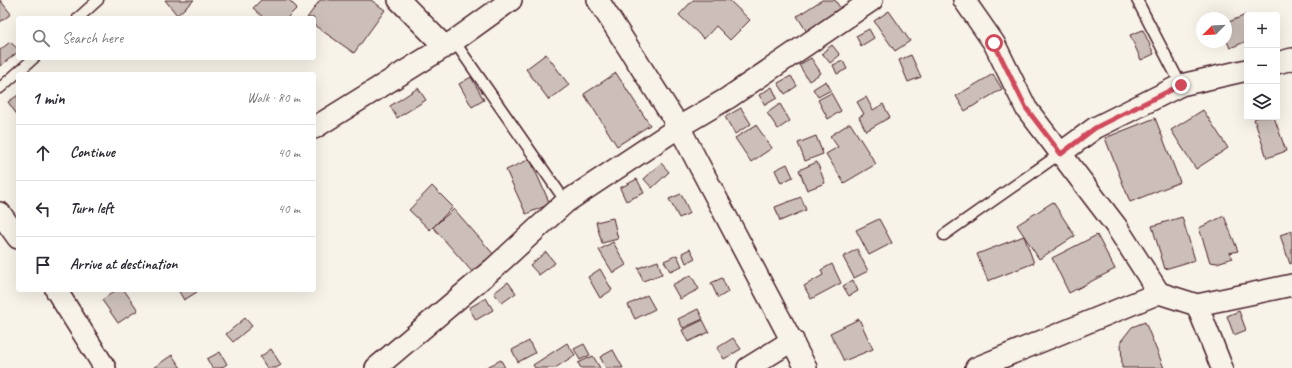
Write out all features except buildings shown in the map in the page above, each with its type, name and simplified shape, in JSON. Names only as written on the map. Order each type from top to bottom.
[{"type":"street","points":[[399,0],[450,44]]},
{"type":"street","points":[[316,127],[450,44],[511,0]]},
{"type":"street","points":[[598,0],[679,127],[793,340],[806,368]]},
{"type":"street","points":[[376,368],[494,268],[566,202],[679,127],[728,98],[872,0]]},
{"type":"street","points":[[964,0],[994,43],[1026,108],[1116,226],[1159,293],[1197,305],[1292,285]]},
{"type":"street","points":[[1280,62],[1292,59]]},
{"type":"street","points":[[1061,154],[1095,128],[1181,85],[1244,71]]},
{"type":"street","points":[[0,214],[16,235]]},
{"type":"street","points":[[58,292],[105,368]]},
{"type":"street","points":[[976,368],[1159,293]]},
{"type":"street","points":[[1197,305],[1222,368]]},
{"type":"street","points":[[748,368],[793,340]]},
{"type":"lane","points":[[80,16],[98,0]]},
{"type":"lane","points":[[1137,0],[1181,85]]},
{"type":"lane","points":[[450,44],[566,202]]},
{"type":"lane","points":[[18,72],[32,60]]},
{"type":"lane","points":[[0,88],[16,74]]},
{"type":"lane","points":[[944,235],[1061,154]]},
{"type":"route","points":[[994,43],[1026,108],[1061,154],[1095,128],[1181,85]]}]
